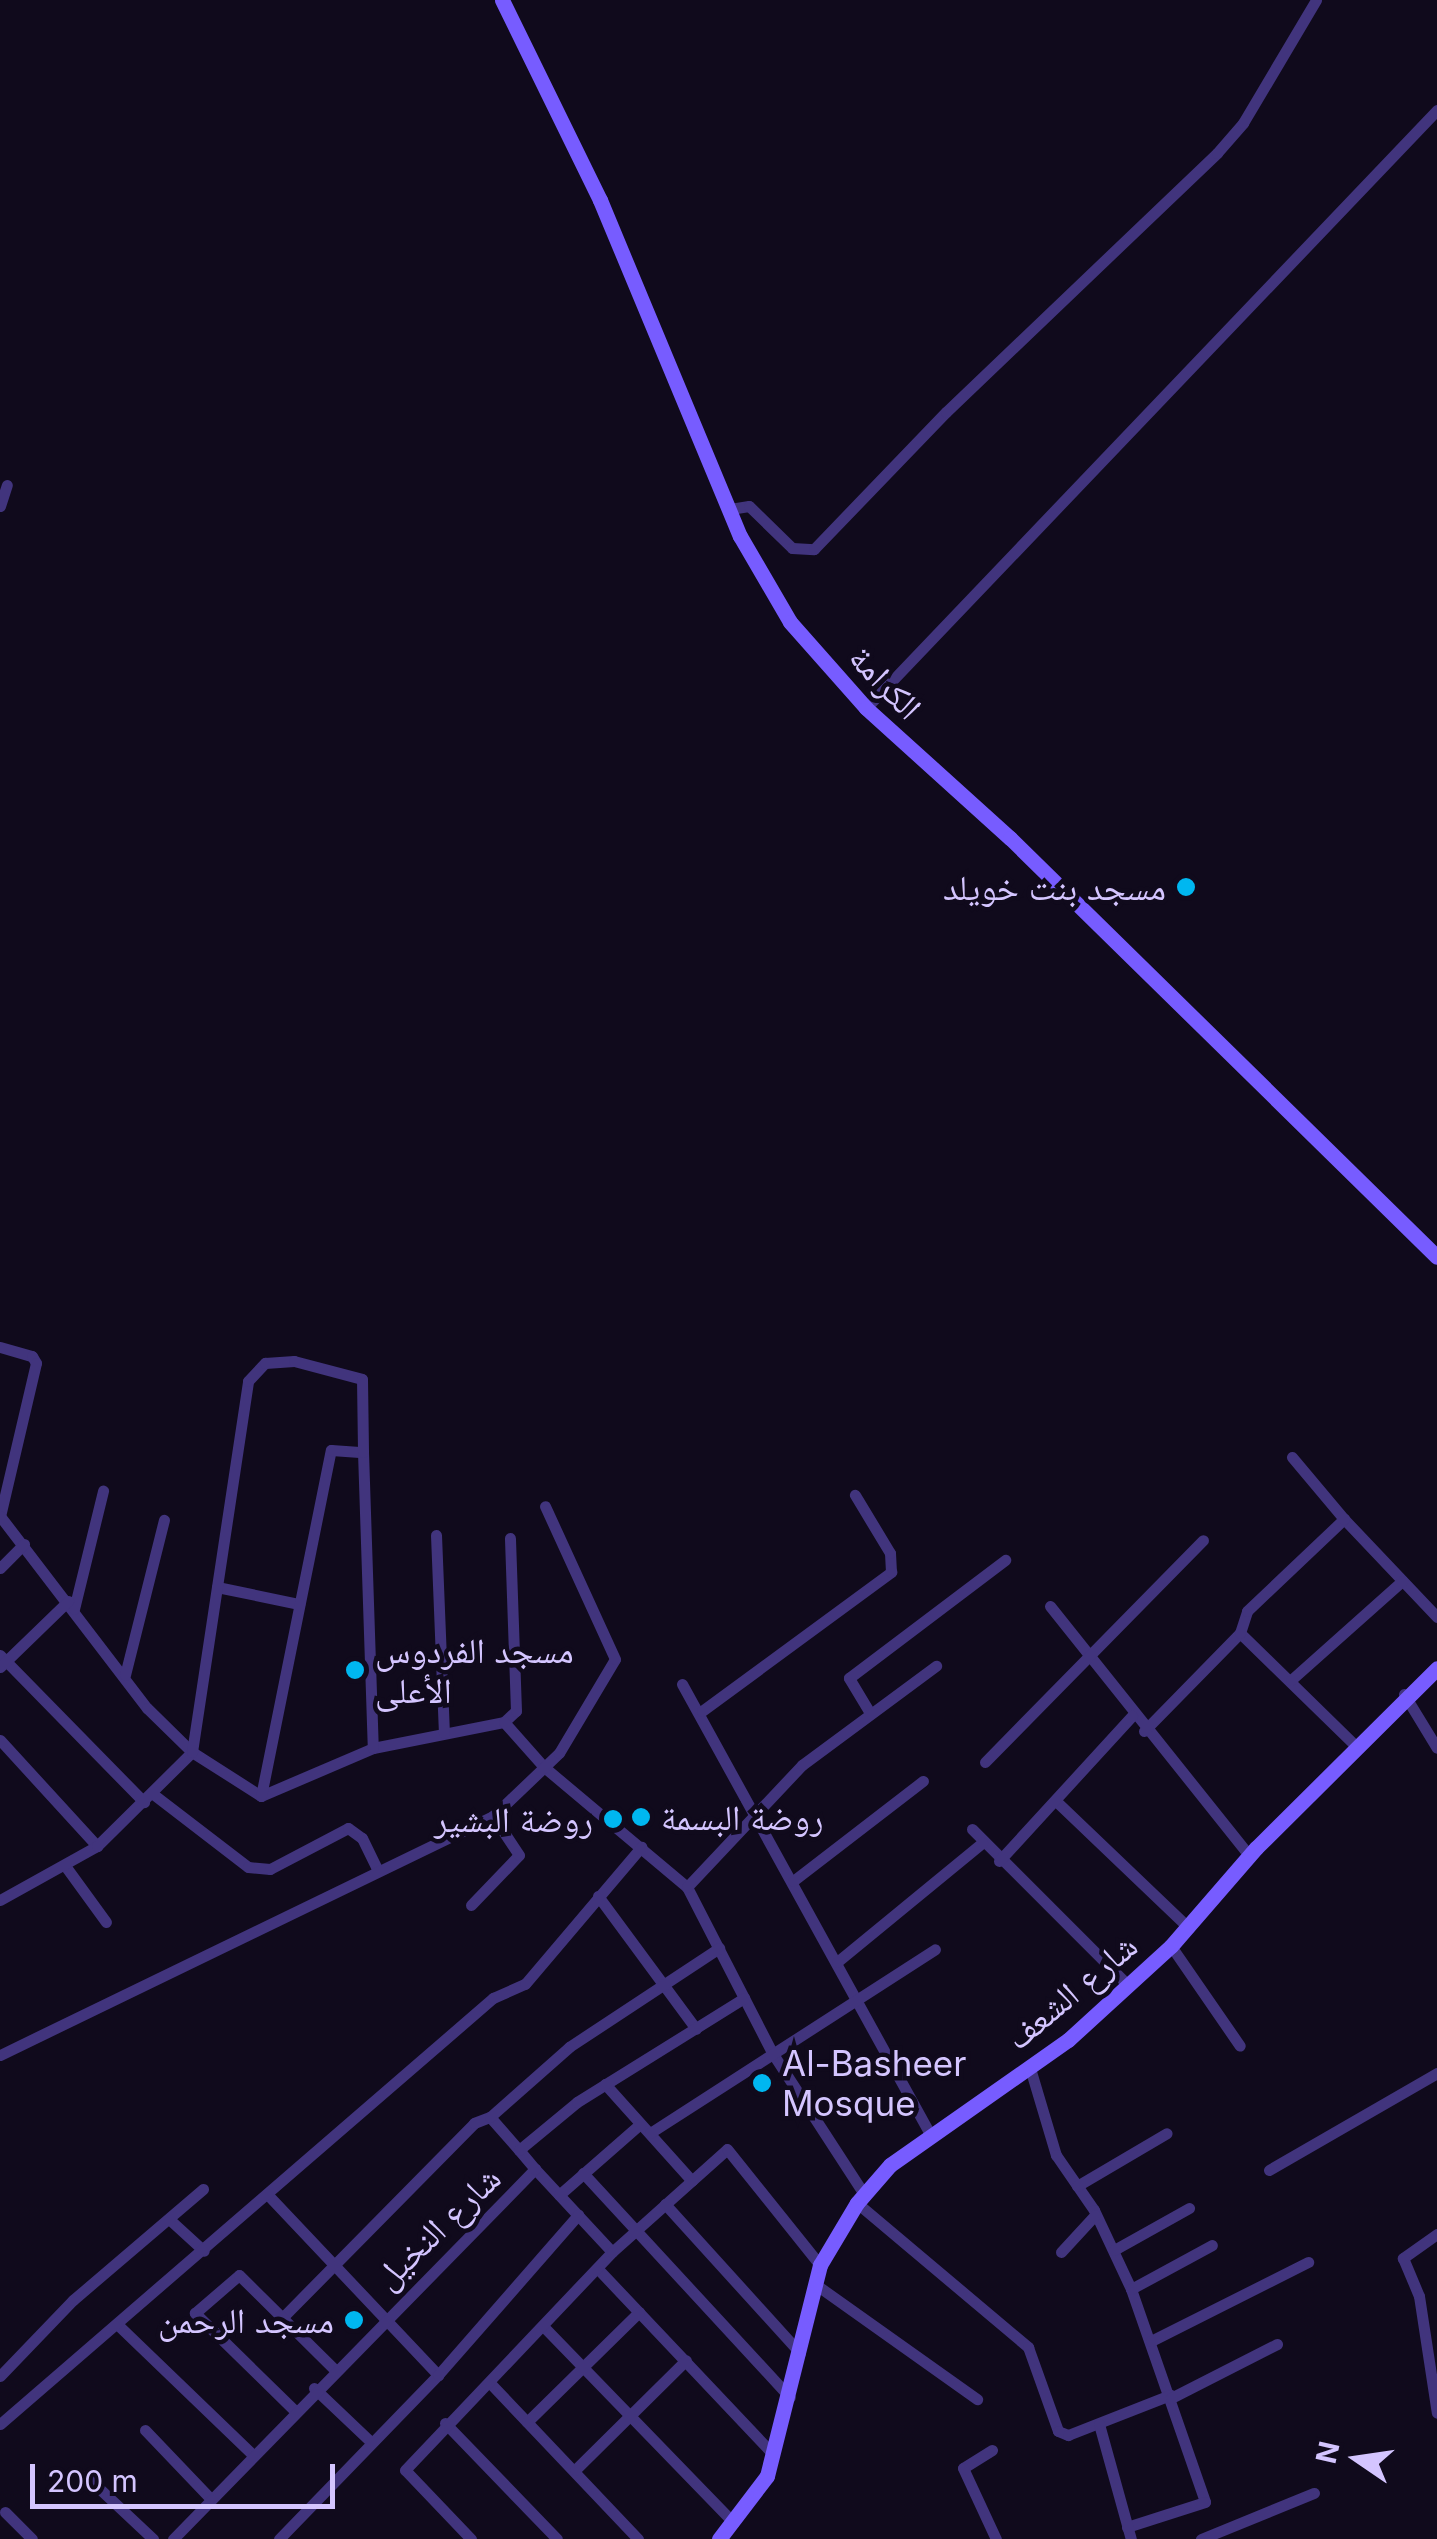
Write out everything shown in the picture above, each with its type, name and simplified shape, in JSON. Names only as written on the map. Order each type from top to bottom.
[{"type":"main road","name":"الكرامة","points":[[502,0],[600,200],[730,509],[790,622],[866,708],[1010,838],[1437,1257]]},
{"type":"main road","name":"شارع الشعف","points":[[719,2539],[767,2476],[820,2265],[861,2199],[930,2134],[1030,2068],[1171,1946],[1249,1855],[1404,1694],[1437,1668]]},
{"type":"street","points":[[730,509],[749,506],[792,548],[814,549],[946,412],[1217,153],[1243,123],[1316,0]]},
{"type":"street","points":[[866,708],[1437,110]]},
{"type":"street","points":[[0,506],[7,485]]},
{"type":"street","points":[[0,1348],[32,1356],[36,1364],[0,1516],[147,1708],[192,1752],[261,1796]]},
{"type":"street","points":[[0,1900],[66,1867],[97,1846],[192,1752],[244,1397],[248,1381],[265,1363],[294,1361],[362,1379],[373,1748]]},
{"type":"street","points":[[261,1796],[332,1450],[364,1452]]},
{"type":"street","points":[[1292,1457],[1344,1519],[1437,1617]]},
{"type":"street","points":[[103,1490],[71,1605],[2,1661],[149,1798],[248,1868],[270,1869],[348,1828],[362,1838],[377,1869]]},
{"type":"street","points":[[702,1711],[891,1572],[890,1553],[854,1495]]},
{"type":"street","points":[[0,2056],[377,1869],[493,1816],[544,1767],[615,1659],[545,1506]]},
{"type":"street","points":[[1144,1731],[1240,1632],[1246,1610],[1344,1519]]},
{"type":"street","points":[[125,1675],[164,1520]]},
{"type":"street","points":[[436,1535],[444,1733]]},
{"type":"street","points":[[261,1796],[373,1748],[504,1722],[516,1712],[510,1538]]},
{"type":"street","points":[[984,1762],[1086,1653],[1203,1540]]},
{"type":"street","points":[[0,1568],[24,1544]]},
{"type":"street","points":[[870,1713],[848,1678],[1005,1560]]},
{"type":"street","points":[[1291,1680],[1402,1581]]},
{"type":"street","points":[[217,1587],[299,1604]]},
{"type":"street","points":[[1050,1606],[1132,1716],[1249,1855]]},
{"type":"street","points":[[1240,1632],[1357,1747]]},
{"type":"street","points":[[688,1887],[754,1812],[870,1713],[936,1666]]},
{"type":"street","points":[[682,1684],[702,1711],[930,2134]]},
{"type":"street","points":[[1404,1694],[1437,1748]]},
{"type":"street","points":[[998,1860],[1058,1803],[1132,1716]]},
{"type":"street","points":[[504,1722],[544,1767],[688,1887],[773,2054],[861,2199],[1028,2347],[1058,2431],[1068,2436],[1170,2396],[1277,2344]]},
{"type":"street","points":[[0,1740],[97,1846]]},
{"type":"street","points":[[792,1881],[923,1781]]},
{"type":"street","points":[[1058,1803],[1189,1928]]},
{"type":"street","points":[[471,1905],[520,1855],[493,1816]]},
{"type":"street","points":[[972,1829],[998,1860],[1128,1985]]},
{"type":"street","points":[[838,1962],[982,1843]]},
{"type":"street","points":[[0,2424],[119,2326],[493,1998],[525,1984],[641,1847]]},
{"type":"street","points":[[66,1867],[106,1922]]},
{"type":"street","points":[[598,1896],[696,2029]]},
{"type":"street","points":[[1171,1946],[1240,2046]]},
{"type":"street","points":[[283,2317],[331,2262],[474,2123],[490,2117],[569,2046],[719,1948]]},
{"type":"street","points":[[650,2133],[860,2002],[935,1949]]},
{"type":"street","name":"شارع النخيل","points":[[174,2539],[314,2388],[535,2169],[520,2150],[605,2084],[744,1998]]},
{"type":"street","points":[[1030,2068],[1056,2155],[1095,2215],[1131,2289],[1205,2502],[1129,2533],[1099,2424]]},
{"type":"street","points":[[1269,2170],[1437,2074]]},
{"type":"street","points":[[605,2084],[692,2181]]},
{"type":"street","points":[[490,2117],[520,2150]]},
{"type":"street","points":[[559,2194],[640,2124]]},
{"type":"street","points":[[1077,2186],[1167,2133]]},
{"type":"street","points":[[470,2539],[404,2470],[612,2252],[727,2148],[820,2265]]},
{"type":"street","points":[[535,2169],[612,2252]]},
{"type":"street","points":[[584,2172],[790,2396]]},
{"type":"street","points":[[0,2376],[73,2300],[202,2189]]},
{"type":"street","points":[[268,2195],[438,2375]]},
{"type":"street","points":[[665,2204],[800,2354]]},
{"type":"street","points":[[1114,2250],[1189,2208]]},
{"type":"street","points":[[279,2539],[438,2375],[578,2215]]},
{"type":"street","points":[[1061,2252],[1095,2215]]},
{"type":"street","points":[[169,2219],[204,2251]]},
{"type":"street","points":[[1437,2234],[1402,2258],[1419,2296],[1437,2413]]},
{"type":"street","points":[[1131,2289],[1212,2245]]},
{"type":"street","points":[[1151,2341],[1308,2262]]},
{"type":"street","points":[[598,2269],[774,2454]]},
{"type":"street","points":[[294,2410],[195,2314],[240,2274],[334,2369]]},
{"type":"street","points":[[815,2284],[977,2399]]},
{"type":"street","points":[[527,2422],[639,2312]]},
{"type":"street","points":[[119,2326],[252,2454]]},
{"type":"street","points":[[544,2326],[584,2363],[734,2523]]},
{"type":"street","points":[[575,2470],[686,2360]]},
{"type":"street","points":[[490,2383],[638,2539]]},
{"type":"street","points":[[314,2388],[371,2442]]},
{"type":"street","points":[[445,2423],[556,2539]]},
{"type":"street","points":[[145,2430],[212,2499]]},
{"type":"street","points":[[992,2450],[963,2468],[996,2539]]},
{"type":"street","points":[[86,2476],[153,2539]]},
{"type":"street","points":[[1200,2539],[1314,2493]]},
{"type":"street","points":[[5,2512],[32,2539]]},
{"type":"place","name":"مسجد بنت خويلد","points":[[1186,887]]},
{"type":"place","name":"مسجد الفردوس الأعلى","points":[[355,1670]]},
{"type":"place","name":"روضة البسمة","points":[[641,1817]]},
{"type":"place","name":"روضة البشير","points":[[613,1819]]},
{"type":"place","name":"Al-Basheer Mosque","points":[[762,2083]]},
{"type":"place","name":"مسجد الرحمن","points":[[354,2320]]}]
